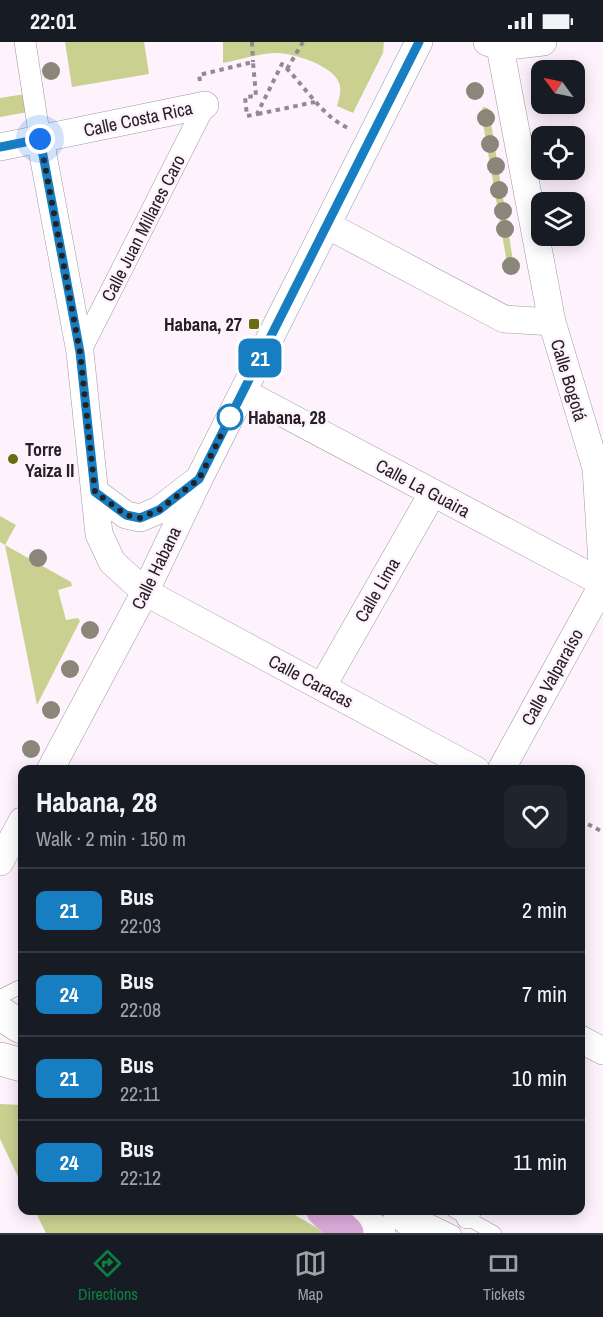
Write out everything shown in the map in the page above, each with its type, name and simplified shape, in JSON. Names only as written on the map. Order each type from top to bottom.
[{"type":"highway","points":[[328,1215],[347,1233]]},
{"type":"street","points":[[25,42],[40,139]]},
{"type":"street","name":"Calle Habana","points":[[54,765],[146,592],[199,479],[419,42]]},
{"type":"street","name":"Calle Bogotá","points":[[543,42],[494,45],[552,322],[597,468],[603,583]]},
{"type":"street","name":"Calle Costa Rica","points":[[0,147],[205,105]]},
{"type":"street","name":"Calle Juan Millares Caro","points":[[80,352],[205,105]]},
{"type":"street","name":"Calle Caracas","points":[[40,139],[80,352],[99,534],[112,562],[146,592],[467,765]]},
{"type":"street","name":"Calle Bogotá","points":[[327,225],[504,319],[552,322]]},
{"type":"street","name":"Calle La Guaira","points":[[243,392],[603,583]]},
{"type":"street","points":[[95,492],[126,515],[140,518],[159,510],[199,479]]},
{"type":"street","name":"Calle Lima","points":[[322,687],[432,494]]},
{"type":"street","name":"Calle Valparaíso","points":[[504,765],[603,583]]},
{"type":"street","points":[[0,862],[18,828]]},
{"type":"street","points":[[0,1013],[18,1025]]},
{"type":"street","points":[[585,1042],[603,1051]]},
{"type":"street","points":[[0,1059],[18,1064]]},
{"type":"street","points":[[349,1215],[379,1233]]},
{"type":"street","points":[[404,1215],[424,1233]]},
{"type":"lane","points":[[0,997],[18,988]]},
{"type":"lane","points":[[442,1215],[461,1218],[494,1233]]},
{"type":"path","points":[[252,42],[256,96],[245,97],[247,116],[316,102]]},
{"type":"path","points":[[287,69],[303,42]]},
{"type":"path","points":[[205,105],[199,75],[253,62]]},
{"type":"path","points":[[257,114],[282,64],[316,102],[342,125],[370,139]]},
{"type":"path","points":[[585,823],[603,832]]},
{"type":"green space","points":[[65,42],[144,42],[149,74],[72,87]]},
{"type":"green space","points":[[223,42],[384,42],[383,53],[353,113],[337,106],[339,83],[329,71],[320,65],[281,53],[223,63]]},
{"type":"green space","points":[[25,94],[28,112],[0,117],[0,98]]},
{"type":"green space","points":[[483,107],[489,110],[514,267],[512,271],[508,269],[481,112]]},
{"type":"green space","points":[[0,516],[16,525],[5,545],[0,542]]},
{"type":"green space","points":[[5,545],[71,582],[72,586],[58,590],[66,620],[78,618],[80,621],[37,705]]},
{"type":"green space","points":[[0,1104],[18,1105],[18,1177],[0,1139]]},
{"type":"green space","points":[[37,1215],[295,1215],[326,1233],[46,1233]]},
{"type":"bus line","name":"21","points":[[0,147],[40,139],[80,352],[95,492],[126,515],[140,518],[159,510],[199,479],[419,42]]},
{"type":"place","name":"Habana, 27","points":[[254,324]]},
{"type":"place","name":"Habana, 28","points":[[230,417]]},
{"type":"place","name":"Torre Yaiza II","points":[[13,459]]},
{"type":"route","points":[[40,139],[80,352],[95,492],[126,515],[140,518],[159,510],[199,479],[234,410],[230,417]]}]
